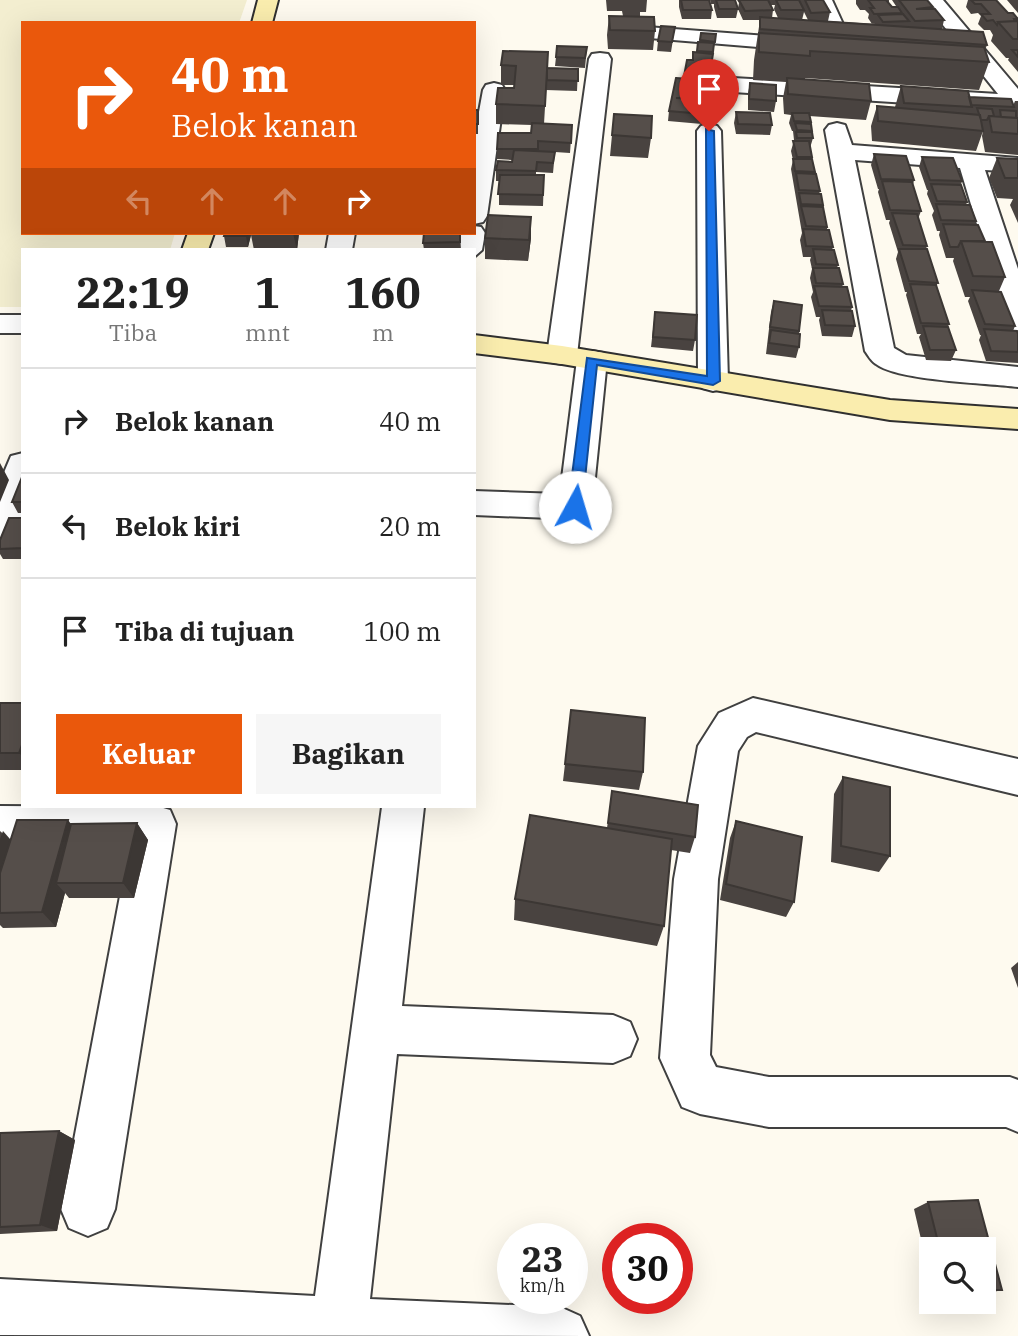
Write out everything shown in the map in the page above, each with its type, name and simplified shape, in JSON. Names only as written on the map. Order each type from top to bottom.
[{"type":"street","points":[[262,21],[268,0]]},
{"type":"street","points":[[822,0],[841,41]]},
{"type":"street","points":[[933,0],[977,57],[1017,102]]},
{"type":"street","points":[[664,11],[671,33]]},
{"type":"street","points":[[620,31],[841,41],[870,50]]},
{"type":"street","points":[[737,38],[731,95],[1017,102]]},
{"type":"street","points":[[950,56],[977,57]]},
{"type":"street","points":[[476,503],[575,507],[577,358],[600,59]]},
{"type":"street","points":[[476,203],[494,90]]},
{"type":"street","points":[[709,131],[713,381]]},
{"type":"street","points":[[1018,165],[970,162],[839,141],[880,351],[887,358],[901,363],[1018,377]]},
{"type":"street","points":[[970,162],[1009,284],[1018,327]]},
{"type":"street","points":[[0,324],[21,324]]},
{"type":"street","points":[[476,344],[577,358],[890,410],[1018,419]]},
{"type":"street","points":[[0,529],[21,470]]},
{"type":"street","points":[[1018,777],[753,715],[733,725],[718,746],[696,879],[685,1058],[700,1089],[769,1102],[1010,1102],[1018,1107]]},
{"type":"street","points":[[339,1326],[403,808]]},
{"type":"street","points":[[0,825],[156,815],[88,1209]]},
{"type":"street","points":[[376,1028],[613,1039]]},
{"type":"street","points":[[0,1307],[188,1327],[339,1326],[560,1336]]},
{"type":"shaded area","points":[[0,0],[247,0],[240,21],[21,21],[21,235],[174,235],[171,248],[21,248],[21,307],[0,307]]},
{"type":"building","points":[[681,0],[709,0],[712,10],[683,10]]},
{"type":"building","points":[[716,0],[735,0],[738,9],[719,9]]},
{"type":"building","points":[[739,0],[768,0],[773,10],[745,11]]},
{"type":"building","points":[[776,0],[799,0],[804,10],[781,10]]},
{"type":"building","points":[[805,0],[823,0],[830,12],[811,13]]},
{"type":"building","points":[[868,0],[886,0],[892,7],[898,7],[902,13],[874,14],[870,8],[874,8]]},
{"type":"building","points":[[899,0],[927,0],[933,7],[916,9],[935,9],[944,20],[915,21]]},
{"type":"building","points":[[971,0],[996,0],[1018,19],[998,22],[997,25],[993,20],[987,21],[981,14],[990,14],[981,4],[975,4]]},
{"type":"building","points":[[903,14],[909,21],[883,22],[878,15]]},
{"type":"building","points":[[609,16],[654,17],[655,31],[610,30]]},
{"type":"building","points":[[760,17],[983,32],[987,45],[760,29]]},
{"type":"building","points":[[1018,21],[1018,39],[1013,39],[998,22]]},
{"type":"building","points":[[661,26],[675,27],[672,42],[658,41]]},
{"type":"building","points":[[701,33],[716,34],[715,42],[700,40]]},
{"type":"building","points":[[759,33],[984,47],[989,62],[810,51],[810,56],[759,52]]},
{"type":"building","points":[[698,42],[714,43],[713,52],[697,51]]},
{"type":"building","points":[[557,46],[587,47],[585,58],[556,57]]},
{"type":"building","points":[[503,51],[548,52],[545,106],[496,104],[498,88],[514,88],[516,66],[501,65]]},
{"type":"building","points":[[693,52],[713,54],[709,78],[684,76],[687,60],[693,60]]},
{"type":"building","points":[[547,68],[578,69],[578,81],[547,80]]},
{"type":"building","points":[[676,78],[704,80],[702,98],[676,98],[705,100],[703,114],[669,111]]},
{"type":"building","points":[[787,78],[869,84],[871,101],[788,94]]},
{"type":"building","points":[[750,83],[776,85],[776,101],[749,99]]},
{"type":"building","points":[[901,86],[968,91],[972,107],[904,103]]},
{"type":"building","points":[[969,97],[1011,99],[1014,107],[971,105]]},
{"type":"building","points":[[877,106],[980,115],[983,131],[878,121]]},
{"type":"building","points":[[977,108],[992,109],[994,116],[981,120]]},
{"type":"building","points":[[1000,110],[1016,111],[1016,118],[1001,117]]},
{"type":"building","points":[[736,112],[770,113],[772,125],[738,124]]},
{"type":"building","points":[[792,113],[809,113],[811,122],[794,121]]},
{"type":"building","points":[[614,114],[652,116],[651,138],[612,135]]},
{"type":"building","points":[[989,116],[1018,118],[1018,134],[992,132]]},
{"type":"building","points":[[532,123],[572,125],[571,143],[538,141],[538,149],[497,149],[498,133],[531,133]]},
{"type":"building","points":[[795,123],[811,124],[812,131],[797,130]]},
{"type":"building","points":[[796,132],[812,132],[813,138],[797,138]]},
{"type":"building","points":[[793,141],[809,141],[812,157],[797,157]]},
{"type":"building","points":[[514,150],[555,152],[553,163],[537,162],[536,171],[496,170],[498,161],[512,162]]},
{"type":"building","points":[[874,154],[906,156],[914,180],[881,179]]},
{"type":"building","points":[[922,157],[953,158],[962,181],[930,180]]},
{"type":"building","points":[[997,158],[1018,159],[1018,178],[1005,178]]},
{"type":"building","points":[[793,159],[812,159],[815,172],[795,171]]},
{"type":"building","points":[[796,173],[816,174],[820,191],[799,190]]},
{"type":"building","points":[[500,175],[544,175],[543,195],[498,194]]},
{"type":"building","points":[[882,181],[912,182],[921,211],[890,210]]},
{"type":"building","points":[[931,184],[961,185],[967,202],[937,201]]},
{"type":"building","points":[[799,193],[821,194],[823,205],[801,204]]},
{"type":"building","points":[[936,204],[970,205],[976,221],[941,220]]},
{"type":"building","points":[[801,206],[823,207],[827,227],[806,226]]},
{"type":"building","points":[[892,213],[917,214],[927,246],[903,245]]},
{"type":"building","points":[[488,215],[531,217],[529,240],[485,238]]},
{"type":"building","points":[[943,224],[978,225],[985,241],[961,241],[958,247],[950,247]]},
{"type":"building","points":[[803,229],[829,230],[833,247],[806,246]]},
{"type":"building","points":[[424,235],[460,235],[460,242],[423,243]]},
{"type":"building","points":[[961,241],[992,242],[1005,277],[973,276]]},
{"type":"building","points":[[813,249],[834,250],[838,265],[816,264]]},
{"type":"building","points":[[899,249],[927,249],[938,283],[909,281]]},
{"type":"building","points":[[813,268],[839,268],[843,284],[816,283]]},
{"type":"building","points":[[910,284],[936,285],[949,324],[921,323]]},
{"type":"building","points":[[814,286],[847,287],[852,307],[819,306]]},
{"type":"building","points":[[972,290],[1001,292],[1015,326],[985,324]]},
{"type":"building","points":[[774,301],[802,305],[799,331],[770,327]]},
{"type":"building","points":[[822,310],[852,311],[855,326],[825,325]]},
{"type":"building","points":[[655,312],[697,315],[695,340],[653,337]]},
{"type":"building","points":[[923,326],[948,327],[956,350],[930,350]]},
{"type":"building","points":[[984,329],[1017,331],[1018,352],[991,351]]},
{"type":"building","points":[[771,330],[800,334],[799,347],[769,343]]},
{"type":"building","points":[[21,480],[21,502],[12,502]]},
{"type":"building","points":[[9,518],[21,518],[21,548],[0,549],[0,540]]},
{"type":"building","points":[[0,703],[21,703],[19,753],[0,753]]},
{"type":"building","points":[[571,710],[645,718],[643,772],[565,764]]},
{"type":"building","points":[[843,777],[890,787],[890,856],[841,846]]},
{"type":"building","points":[[612,791],[698,805],[695,837],[608,823]]},
{"type":"building","points":[[530,815],[672,839],[664,926],[515,899]]},
{"type":"building","points":[[17,820],[68,820],[42,912],[0,913],[0,873]]},
{"type":"building","points":[[736,821],[802,837],[794,902],[726,884]]},
{"type":"building","points":[[137,823],[123,883],[56,883],[71,824]]},
{"type":"building","points":[[59,1131],[40,1225],[0,1227],[0,1133]]},
{"type":"building","points":[[978,1200],[988,1237],[937,1237],[928,1202]]},
{"type":"building","points":[[996,1268],[1002,1290],[996,1290]]},
{"type":"route","points":[[575,507],[592,360],[713,381],[709,131]]}]
